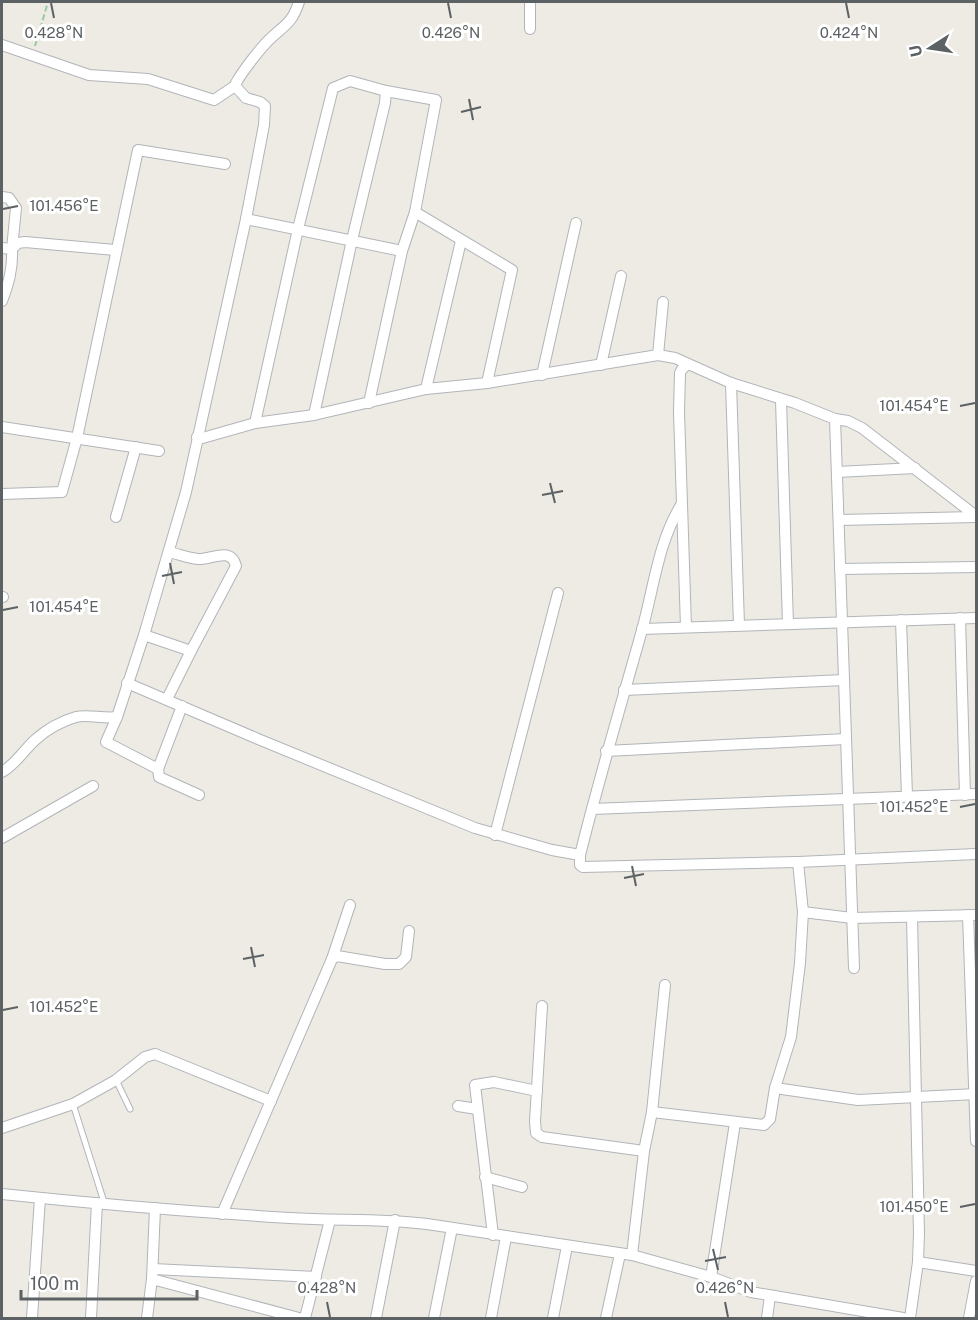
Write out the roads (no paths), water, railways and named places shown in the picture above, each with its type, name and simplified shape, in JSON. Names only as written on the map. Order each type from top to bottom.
[{"type":"street","points":[[2,45],[89,75],[148,78],[214,100],[235,86],[236,81],[264,45],[288,25],[294,16],[298,2]]},
{"type":"street","points":[[530,2],[530,29]]},
{"type":"street","points":[[255,423],[298,229],[333,88],[350,81],[386,91],[436,100],[415,212],[402,251],[369,403]]},
{"type":"street","points":[[158,770],[106,742],[117,717],[144,635],[186,492],[246,219],[264,125],[265,106],[246,98],[235,86]]},
{"type":"street","points":[[314,415],[386,91]]},
{"type":"street","points":[[2,494],[62,492],[77,438],[138,150],[225,164]]},
{"type":"street","points":[[2,197],[9,198],[16,208],[7,248],[10,278],[2,301]]},
{"type":"street","points":[[415,212],[512,271],[487,383]]},
{"type":"street","points":[[246,219],[402,251]]},
{"type":"street","points":[[542,375],[576,223]]},
{"type":"street","points":[[426,389],[461,241]]},
{"type":"street","points":[[7,248],[25,242],[115,250]]},
{"type":"street","points":[[601,365],[621,276]]},
{"type":"street","points":[[657,355],[663,302]]},
{"type":"street","points":[[197,437],[199,439],[255,423],[314,415],[426,389],[542,375],[657,355],[675,358],[731,383],[795,403],[862,428],[976,517]]},
{"type":"street","points":[[686,627],[681,504],[680,378],[682,369],[688,364]]},
{"type":"street","points":[[731,383],[739,625]]},
{"type":"street","points":[[781,400],[788,624]]},
{"type":"street","points":[[835,419],[840,622],[849,798],[854,968]]},
{"type":"street","points":[[2,427],[159,451]]},
{"type":"street","points":[[116,517],[136,447]]},
{"type":"street","points":[[837,472],[915,468]]},
{"type":"street","points":[[681,504],[667,530],[642,629],[606,751],[580,855],[580,865],[583,867],[798,862],[976,854]]},
{"type":"street","points":[[838,520],[976,517]]},
{"type":"street","points":[[167,699],[236,566],[234,559],[229,556],[198,559],[168,552]]},
{"type":"street","points":[[840,570],[976,567]]},
{"type":"street","points":[[495,835],[558,593]]},
{"type":"street","points":[[592,809],[971,795],[960,618]]},
{"type":"street","points":[[642,629],[976,618]]},
{"type":"street","points":[[901,620],[907,796]]},
{"type":"street","points":[[144,635],[191,651]]},
{"type":"street","points":[[624,690],[844,680]]},
{"type":"street","points":[[127,683],[495,835],[580,855]]},
{"type":"street","points":[[182,706],[158,770],[159,777],[199,795]]},
{"type":"street","points":[[2,771],[15,762],[34,741],[57,725],[78,716],[117,717]]},
{"type":"street","points":[[606,751],[846,740]]},
{"type":"street","points":[[2,838],[93,786]]},
{"type":"street","points":[[652,1112],[735,1123],[767,1124],[770,1119],[776,1088],[791,1037],[800,963],[802,912],[798,862]]},
{"type":"street","points":[[222,1214],[332,959],[350,905]]},
{"type":"street","points":[[802,912],[852,918],[972,915],[976,1141]]},
{"type":"street","points":[[910,1318],[920,1233],[912,917]]},
{"type":"street","points":[[332,959],[337,956],[399,964],[406,957],[409,931]]},
{"type":"street","points":[[606,1318],[626,1255],[652,1112],[665,985]]},
{"type":"street","points":[[542,1006],[536,1133],[542,1137],[644,1151]]},
{"type":"street","points":[[2,1128],[73,1104],[116,1080],[145,1057],[155,1054],[271,1101]]},
{"type":"street","points":[[493,1235],[475,1085],[494,1082],[537,1091]]},
{"type":"street","points":[[776,1088],[858,1100],[975,1094]]},
{"type":"street","points":[[458,1106],[477,1109]]},
{"type":"street","points":[[711,1277],[735,1123]]},
{"type":"street","points":[[485,1177],[522,1186]]},
{"type":"street","points":[[2,1194],[222,1214],[330,1220],[395,1220],[626,1255],[711,1277],[751,1292],[903,1318]]},
{"type":"street","points":[[32,1318],[40,1198]]},
{"type":"street","points":[[91,1318],[100,1203]]},
{"type":"street","points":[[147,1318],[153,1274],[155,1209]]},
{"type":"street","points":[[304,1318],[330,1220]]},
{"type":"street","points":[[376,1318],[395,1220]]},
{"type":"street","points":[[434,1318],[452,1228]]},
{"type":"street","points":[[491,1318],[506,1237]]},
{"type":"street","points":[[553,1318],[567,1246]]},
{"type":"street","points":[[918,1262],[976,1271]]},
{"type":"street","points":[[153,1274],[316,1277]]},
{"type":"street","points":[[153,1274],[299,1318]]},
{"type":"street","points":[[969,1318],[976,1281]]},
{"type":"street","points":[[767,1318],[770,1296]]},
{"type":"lane","points":[[116,1080],[130,1109]]},
{"type":"lane","points":[[73,1104],[100,1203]]}]
